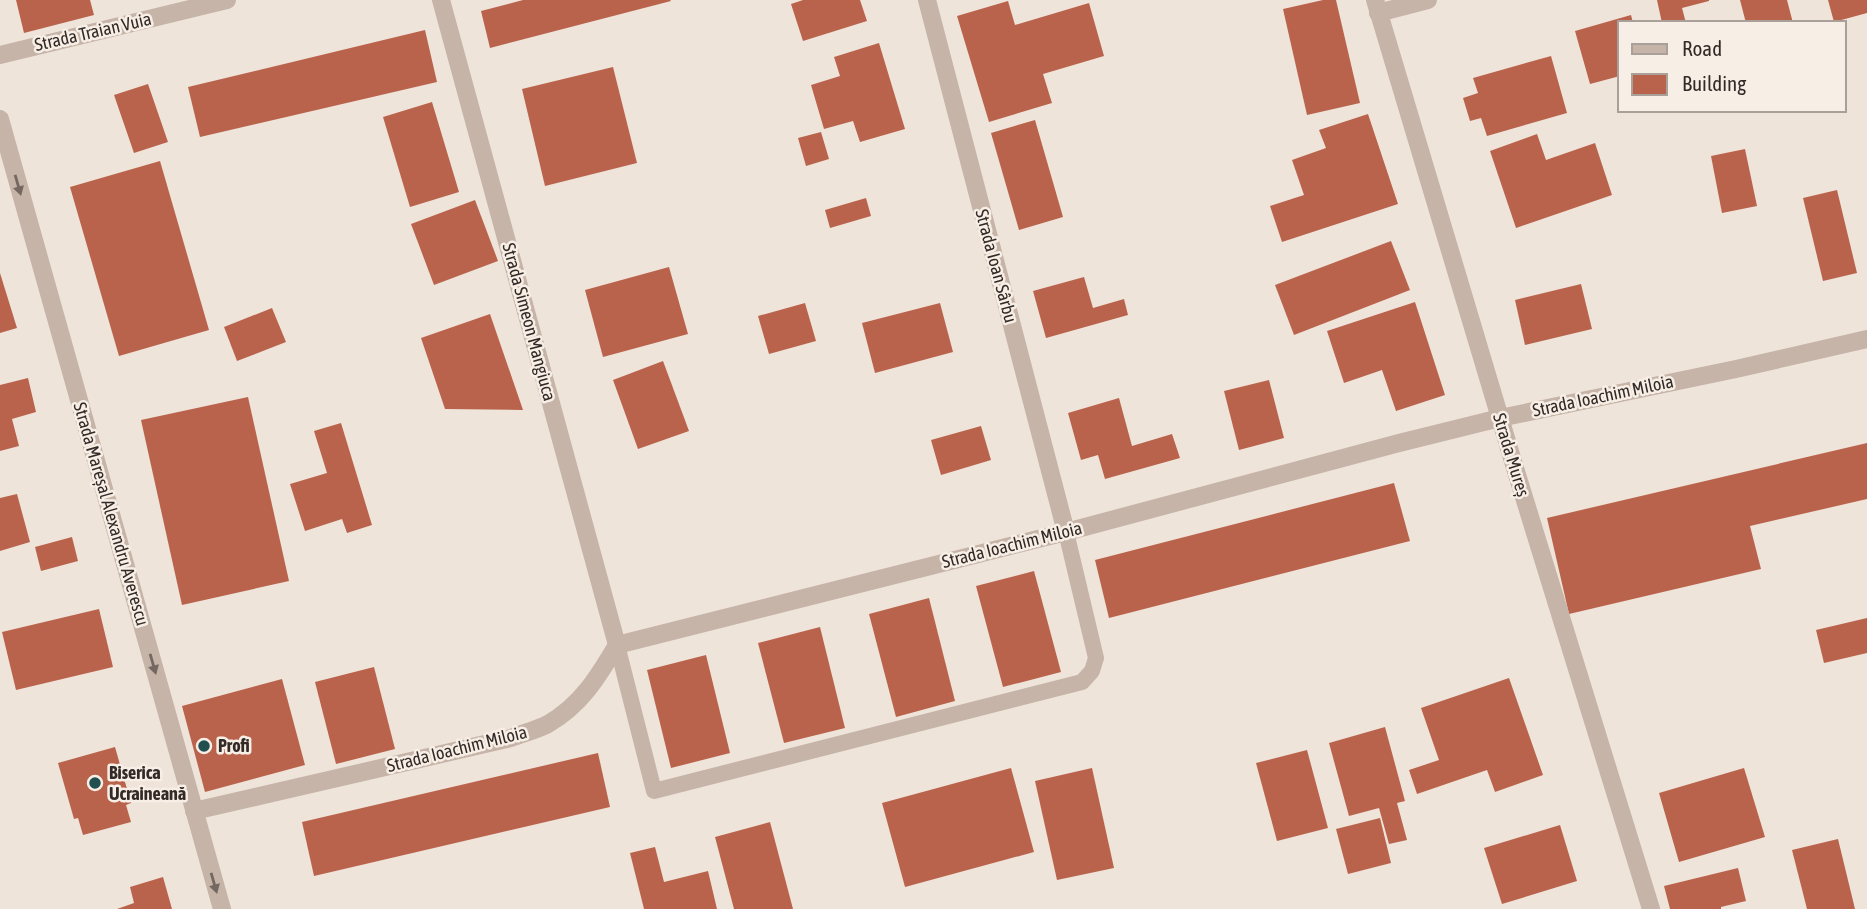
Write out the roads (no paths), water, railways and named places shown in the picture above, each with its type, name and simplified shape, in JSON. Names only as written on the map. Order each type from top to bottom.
[{"type":"street","name":"Strada Traian Vuia","points":[[0,55],[227,0]]},
{"type":"street","name":"Strada Simeon Mangiuca","points":[[441,0],[617,645]]},
{"type":"street","name":"Strada Ioan Sârbu","points":[[926,0],[1066,532]]},
{"type":"street","points":[[1376,7],[1428,0]]},
{"type":"street","name":"Strada Mureș","points":[[1376,7],[1651,909]]},
{"type":"street","name":"Strada Mareșal Alexandru Averescu","points":[[0,119],[222,909]]},
{"type":"street","name":"Strada Ioachim Miloia","points":[[194,811],[511,738],[546,725],[574,706],[598,677],[617,645],[1066,532],[1500,418],[1867,339]]},
{"type":"lane","points":[[617,645],[654,791],[762,764],[1082,682],[1093,671],[1096,657],[1066,532]]},
{"type":"place","name":"Profi","points":[[204,746]]},
{"type":"place","name":"Biserica Ucraineană","points":[[95,783]]}]
